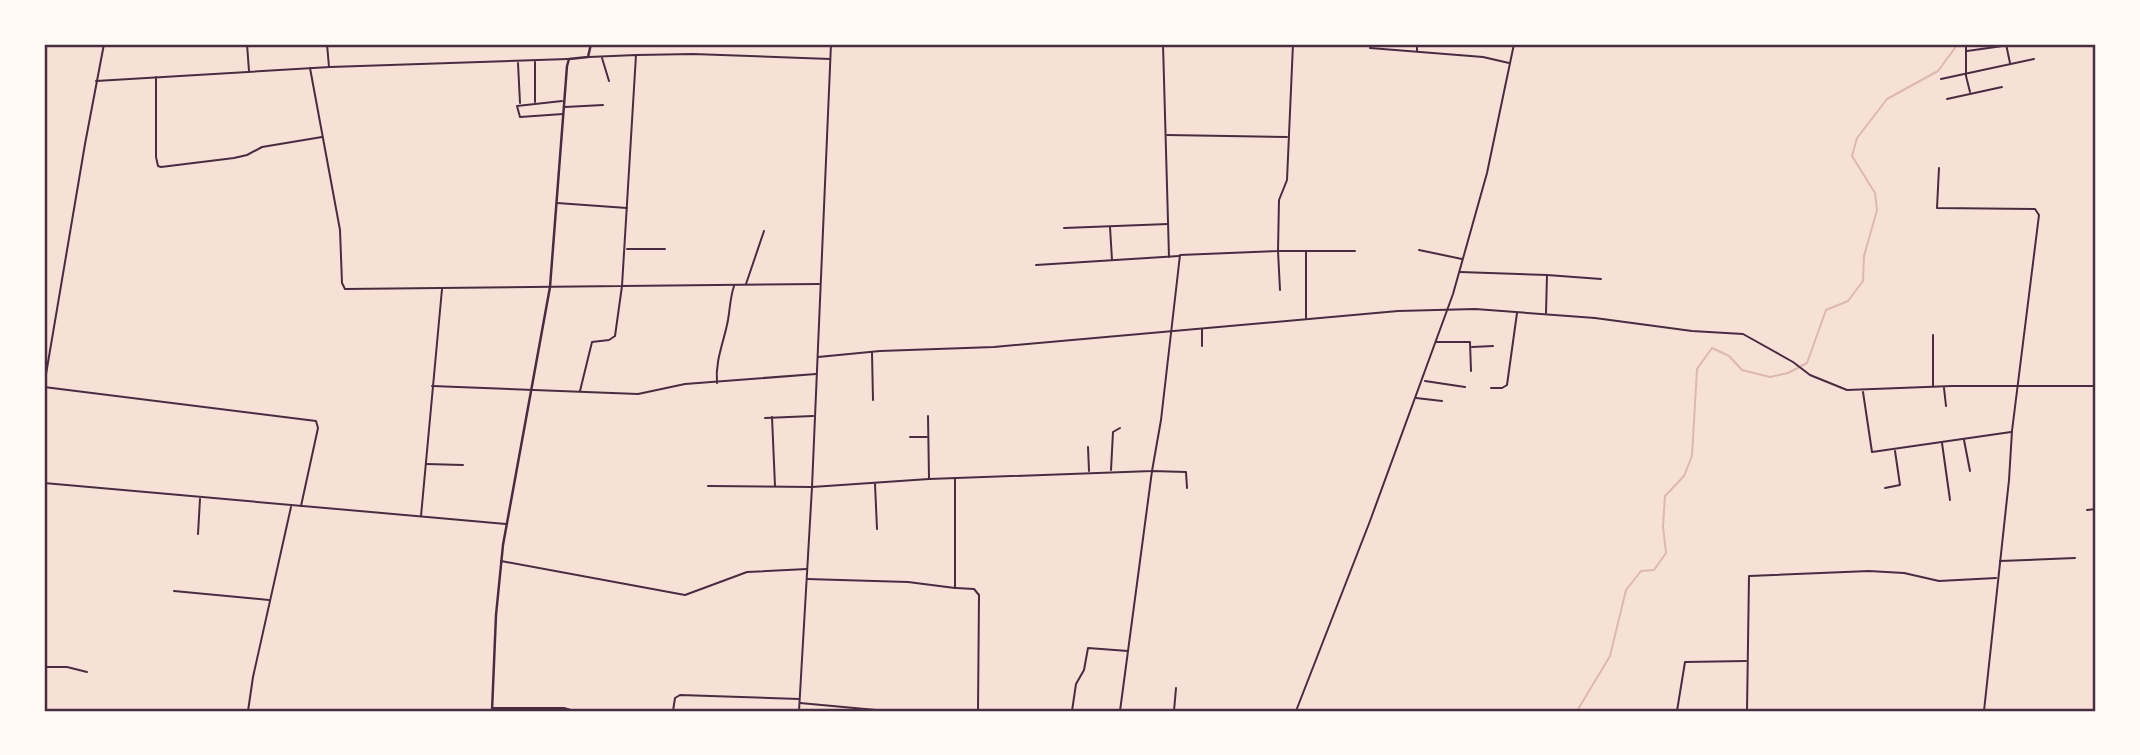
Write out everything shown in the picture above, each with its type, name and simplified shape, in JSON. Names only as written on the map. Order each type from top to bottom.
[{"type":"street","points":[[104,44],[44,387],[316,421],[318,428],[301,507]]},
{"type":"street","points":[[247,44],[249,72]]},
{"type":"street","points":[[327,44],[330,67]]},
{"type":"street","points":[[588,57],[591,44]]},
{"type":"street","points":[[799,711],[812,487],[831,44]]},
{"type":"street","points":[[1163,44],[1169,257]]},
{"type":"street","points":[[1280,290],[1279,200],[1287,180],[1293,44]]},
{"type":"street","points":[[1417,44],[1417,52]]},
{"type":"street","points":[[1296,711],[1423,381],[1447,310],[1487,173],[1514,44]]},
{"type":"street","points":[[1966,44],[1966,72],[1970,93]]},
{"type":"street","points":[[2006,44],[2010,65]]},
{"type":"street","points":[[1967,51],[2017,44]]},
{"type":"street","points":[[1370,48],[1483,57],[1510,63]]},
{"type":"street","points":[[96,81],[330,67],[518,62],[636,55],[693,54],[830,59]]},
{"type":"street","points":[[580,392],[592,342],[609,340],[615,336],[625,249],[636,55]]},
{"type":"street","points":[[602,57],[610,81]]},
{"type":"street","points":[[569,59],[550,287],[501,561],[492,709],[564,708],[574,711]]},
{"type":"street","points":[[1941,79],[2034,59]]},
{"type":"street","points":[[535,61],[535,103]]},
{"type":"street","points":[[518,62],[520,104],[517,106],[520,117],[563,114]]},
{"type":"street","points":[[310,68],[340,230],[344,288],[820,284]]},
{"type":"street","points":[[156,76],[158,166],[234,158],[262,147],[322,137]]},
{"type":"street","points":[[1947,99],[2002,87]]},
{"type":"street","points":[[520,104],[564,101]]},
{"type":"street","points":[[563,107],[603,105]]},
{"type":"street","points":[[1165,135],[1288,137]]},
{"type":"street","points":[[1939,168],[1937,208],[2039,211],[2012,432],[1984,711]]},
{"type":"street","points":[[557,203],[628,208]]},
{"type":"street","points":[[1064,228],[1168,224]]},
{"type":"street","points":[[1110,226],[1112,260]]},
{"type":"street","points":[[746,285],[764,231]]},
{"type":"street","points":[[625,249],[665,249]]},
{"type":"street","points":[[1419,250],[1463,259]]},
{"type":"street","points":[[1306,251],[1306,319]]},
{"type":"street","points":[[1036,265],[1180,255],[1354,251]]},
{"type":"street","points":[[1120,711],[1180,255]]},
{"type":"street","points":[[1459,272],[1601,279]]},
{"type":"street","points":[[1546,275],[1546,314]]},
{"type":"street","points":[[717,383],[716,363],[729,319],[728,306],[734,285]]},
{"type":"street","points":[[421,517],[442,289]]},
{"type":"street","points":[[818,357],[994,347],[1398,311],[1447,310],[1546,314],[1692,331],[1743,334],[1793,362],[1810,375],[1840,389],[1863,391],[1933,387],[2096,386]]},
{"type":"street","points":[[1491,388],[1507,385],[1517,312]]},
{"type":"street","points":[[1202,328],[1202,346]]},
{"type":"street","points":[[1933,335],[1933,387]]},
{"type":"street","points":[[1435,342],[1468,341],[1471,346],[1471,371]]},
{"type":"street","points":[[1471,346],[1493,346]]},
{"type":"street","points":[[872,352],[873,400]]},
{"type":"street","points":[[432,386],[638,394],[685,384],[817,374]]},
{"type":"street","points":[[1423,381],[1465,387]]},
{"type":"street","points":[[1944,387],[1946,406]]},
{"type":"street","points":[[1863,391],[1871,449],[1876,452],[2012,432]]},
{"type":"street","points":[[1415,398],[1442,401]]},
{"type":"street","points":[[765,418],[815,416]]},
{"type":"street","points":[[928,416],[929,479]]},
{"type":"street","points":[[772,417],[775,487]]},
{"type":"street","points":[[1111,471],[1113,431],[1120,428]]},
{"type":"street","points":[[910,437],[928,437]]},
{"type":"street","points":[[1964,439],[1970,471]]},
{"type":"street","points":[[1941,442],[1950,500]]},
{"type":"street","points":[[1088,447],[1089,472]]},
{"type":"street","points":[[1885,488],[1898,487],[1901,483],[1895,450]]},
{"type":"street","points":[[425,464],[463,466]]},
{"type":"street","points":[[708,486],[812,487],[929,479],[1152,471],[1186,472],[1187,488]]},
{"type":"street","points":[[954,588],[955,478]]},
{"type":"street","points":[[876,482],[877,529]]},
{"type":"street","points":[[44,483],[506,524]]},
{"type":"street","points":[[198,534],[200,498]]},
{"type":"street","points":[[248,711],[291,506]]},
{"type":"street","points":[[2087,510],[2096,509]]},
{"type":"street","points":[[1999,561],[2075,558]]},
{"type":"street","points":[[501,561],[685,595],[747,572],[808,569]]},
{"type":"street","points":[[1747,711],[1749,576],[1869,571],[1905,573],[1940,581],[1997,578]]},
{"type":"street","points":[[807,579],[908,582],[974,589],[979,595],[978,711]]},
{"type":"street","points":[[174,591],[270,600]]},
{"type":"street","points":[[1072,711],[1076,684],[1084,670],[1088,648],[1128,651]]},
{"type":"street","points":[[1677,711],[1684,663],[1747,662]]},
{"type":"street","points":[[44,667],[67,667],[70,670],[87,672]]},
{"type":"street","points":[[1174,711],[1176,688]]},
{"type":"street","points":[[673,711],[675,698],[680,695],[800,701],[887,711]]},
{"type":"waterway","points":[[1577,711],[1610,656],[1626,590],[1641,571],[1654,570],[1666,553],[1663,527],[1665,496],[1684,476],[1692,456],[1697,369],[1712,348],[1729,356],[1742,370],[1770,377],[1788,373],[1807,363],[1826,310],[1848,301],[1863,281],[1864,256],[1877,210],[1875,193],[1852,156],[1857,138],[1887,99],[1938,71],[1955,48],[1955,44]]}]
